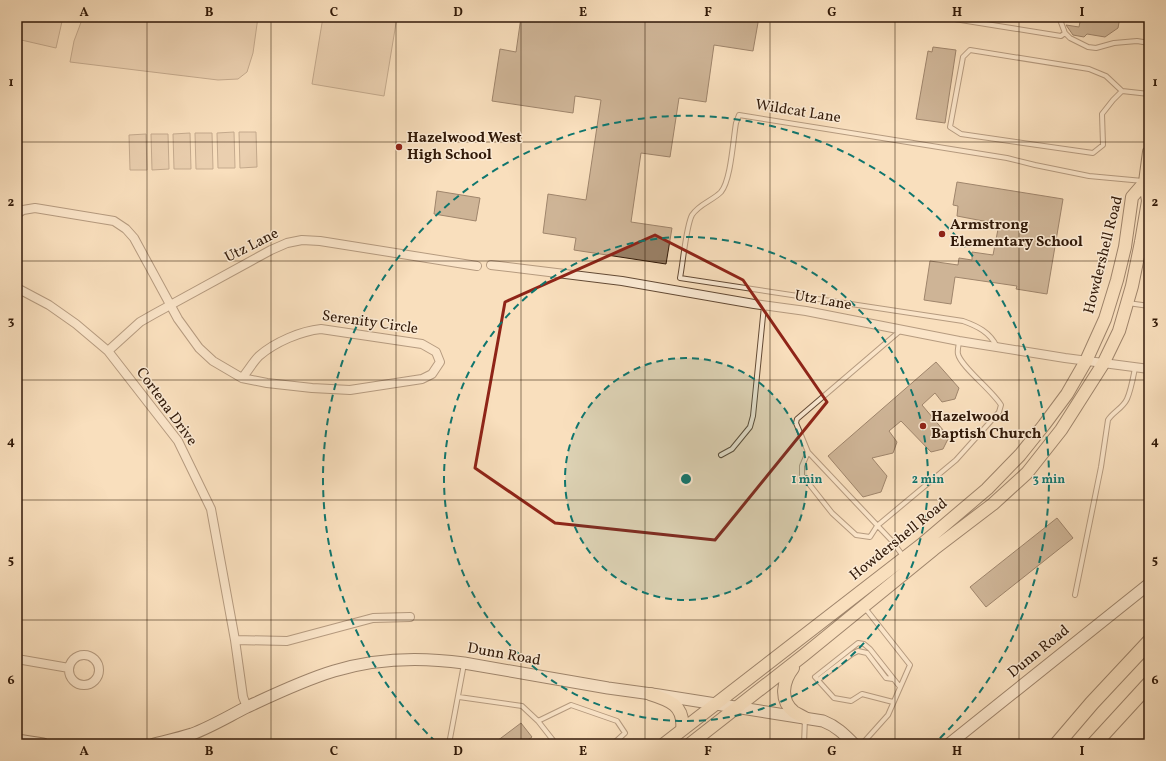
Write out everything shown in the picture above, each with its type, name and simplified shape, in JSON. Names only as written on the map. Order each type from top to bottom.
[{"type":"highway","points":[[1057,744],[1092,703],[1149,642]]},
{"type":"highway","points":[[1094,744],[1149,684]]},
{"type":"main road","name":"Howdershell Road","points":[[690,744],[804,655],[934,548],[993,504],[1027,473],[1061,430],[1103,364],[1119,332],[1145,243],[1149,152]]},
{"type":"main road","name":"Howdershell Road","points":[[664,744],[905,558],[987,489],[1020,455],[1066,394],[1086,361],[1105,318],[1117,280],[1125,247],[1132,197],[1147,182]]},
{"type":"main road","points":[[804,655],[785,680],[783,690],[784,697],[793,711],[805,718]]},
{"type":"main road","points":[[650,694],[667,699],[674,704],[681,714],[683,723],[682,730]]},
{"type":"street","name":"Serenity Circle","points":[[17,214],[23,210],[35,208],[114,221],[126,229],[134,238],[178,318],[199,348],[213,361],[242,378],[267,383],[312,388],[350,390],[422,379],[432,374],[440,362],[436,352],[422,344],[321,329],[307,330],[270,348],[259,356],[242,378]]},
{"type":"street","name":"Utz Lane","points":[[108,351],[140,322],[170,304],[271,250],[302,240],[357,246],[477,266]]},
{"type":"street","name":"Utz Lane","points":[[491,265],[622,281],[764,306],[806,311],[997,348],[1149,370]]},
{"type":"street","name":"Cortena Drive","points":[[17,288],[49,306],[76,324],[108,351],[178,441],[211,509],[235,640],[243,697],[247,707]]},
{"type":"street","name":"Dunn Road","points":[[949,744],[1149,584]]},
{"type":"street","points":[[235,640],[287,641],[373,618],[410,617]]},
{"type":"street","points":[[17,659],[69,668]]},
{"type":"street","name":"Dunn Road","points":[[154,744],[192,734],[247,707],[334,671],[359,664],[386,660],[443,660],[608,688],[823,720],[833,725],[854,744]]},
{"type":"street","points":[[17,740],[43,744]]},
{"type":"lane","points":[[942,17],[1061,36],[1065,33]]},
{"type":"lane","points":[[977,23],[980,17]]},
{"type":"lane","points":[[1059,17],[1065,33],[1074,41],[1088,47],[1096,48],[1114,43],[1137,41],[1149,43]]},
{"type":"lane","points":[[1122,91],[1102,114],[1103,145],[1094,152],[961,134],[950,127],[963,57],[970,50],[1089,69],[1106,76],[1122,91],[1149,94]]},
{"type":"lane","name":"Wildcat Lane","points":[[997,348],[993,339],[985,332],[974,325],[963,322],[680,278],[692,215],[698,207],[721,192],[728,179],[736,123],[739,115],[1007,158],[1089,176],[1147,182]]},
{"type":"lane","points":[[1127,303],[1149,306]]},
{"type":"lane","points":[[721,455],[732,450],[750,427],[753,416],[764,306]]},
{"type":"lane","points":[[902,330],[798,418],[796,423],[808,452],[905,558]]},
{"type":"lane","points":[[808,452],[802,466],[802,475],[832,513],[856,535],[870,537],[877,526],[956,460],[999,412],[1001,406],[997,398],[962,362],[958,354],[959,341]]},
{"type":"lane","points":[[1075,595],[1108,420],[1127,399],[1135,368]]},
{"type":"lane","points":[[862,744],[888,715],[910,665],[864,606]]},
{"type":"lane","points":[[893,702],[862,694],[851,701],[834,698],[815,677],[858,644],[864,644],[870,649],[900,687]]},
{"type":"lane","points":[[818,680],[858,651],[867,653],[886,678],[893,678]]},
{"type":"lane","points":[[449,744],[459,697],[464,663]]},
{"type":"lane","points":[[459,697],[522,706],[538,721],[554,743],[560,744]]},
{"type":"lane","points":[[538,721],[571,704],[617,721],[625,733],[613,744]]},
{"type":"lane","points":[[804,744],[805,718]]},
{"type":"highlighted area","points":[[655,235],[743,280],[827,402],[715,540],[555,523],[475,468],[505,302]]},
{"type":"shaded area","points":[[17,17],[63,17],[56,48],[17,39]]},
{"type":"shaded area","points":[[83,17],[258,17],[253,53],[247,72],[238,79],[218,80],[70,62],[74,41]]},
{"type":"shaded area","points":[[323,17],[397,17],[384,96],[312,84]]},
{"type":"shaded area","points":[[234,132],[235,168],[218,168],[217,133]]},
{"type":"shaded area","points":[[239,132],[256,132],[257,167],[240,168]]},
{"type":"shaded area","points":[[190,133],[191,169],[174,169],[173,134]]},
{"type":"shaded area","points":[[195,133],[212,133],[213,169],[196,169]]},
{"type":"shaded area","points":[[146,134],[147,170],[130,170],[129,135]]},
{"type":"shaded area","points":[[151,134],[168,134],[169,169],[152,170]]},
{"type":"building","points":[[521,17],[759,17],[753,51],[714,45],[706,102],[679,98],[670,157],[641,153],[631,222],[672,228],[666,264],[574,250],[576,238],[543,233],[548,194],[586,200],[601,100],[575,96],[573,113],[492,101],[500,49],[516,52]]},
{"type":"building","points":[[1081,17],[1120,17],[1118,28],[1105,37],[1087,34],[1084,37],[1073,35],[1066,25],[1079,27]]},
{"type":"building","points":[[933,47],[956,50],[945,123],[916,119],[928,51],[932,52]]},
{"type":"building","points":[[957,182],[1063,199],[1047,294],[1016,289],[1017,286],[955,277],[951,304],[924,300],[930,261],[958,265],[959,258],[972,260],[972,252],[993,255],[999,224],[957,216],[958,206],[953,205]]},
{"type":"building","points":[[437,191],[480,198],[476,221],[434,214]]},
{"type":"building","name":"Hazelwood Baptish Church","points":[[936,362],[959,388],[955,399],[942,402],[935,393],[922,405],[949,437],[943,449],[931,452],[901,421],[889,431],[897,442],[893,453],[872,458],[887,476],[881,492],[863,497],[828,456]]},
{"type":"building","points":[[1057,518],[1073,538],[986,607],[970,587]]},
{"type":"building","points":[[521,723],[532,737],[523,744],[493,744]]},
{"type":"place","name":"Hazelwood West High School","points":[[399,147]]},
{"type":"place","name":"Armstrong Elementary School","points":[[942,234]]},
{"type":"place","name":"Hazelwood Baptish Church","points":[[923,426]]}]
